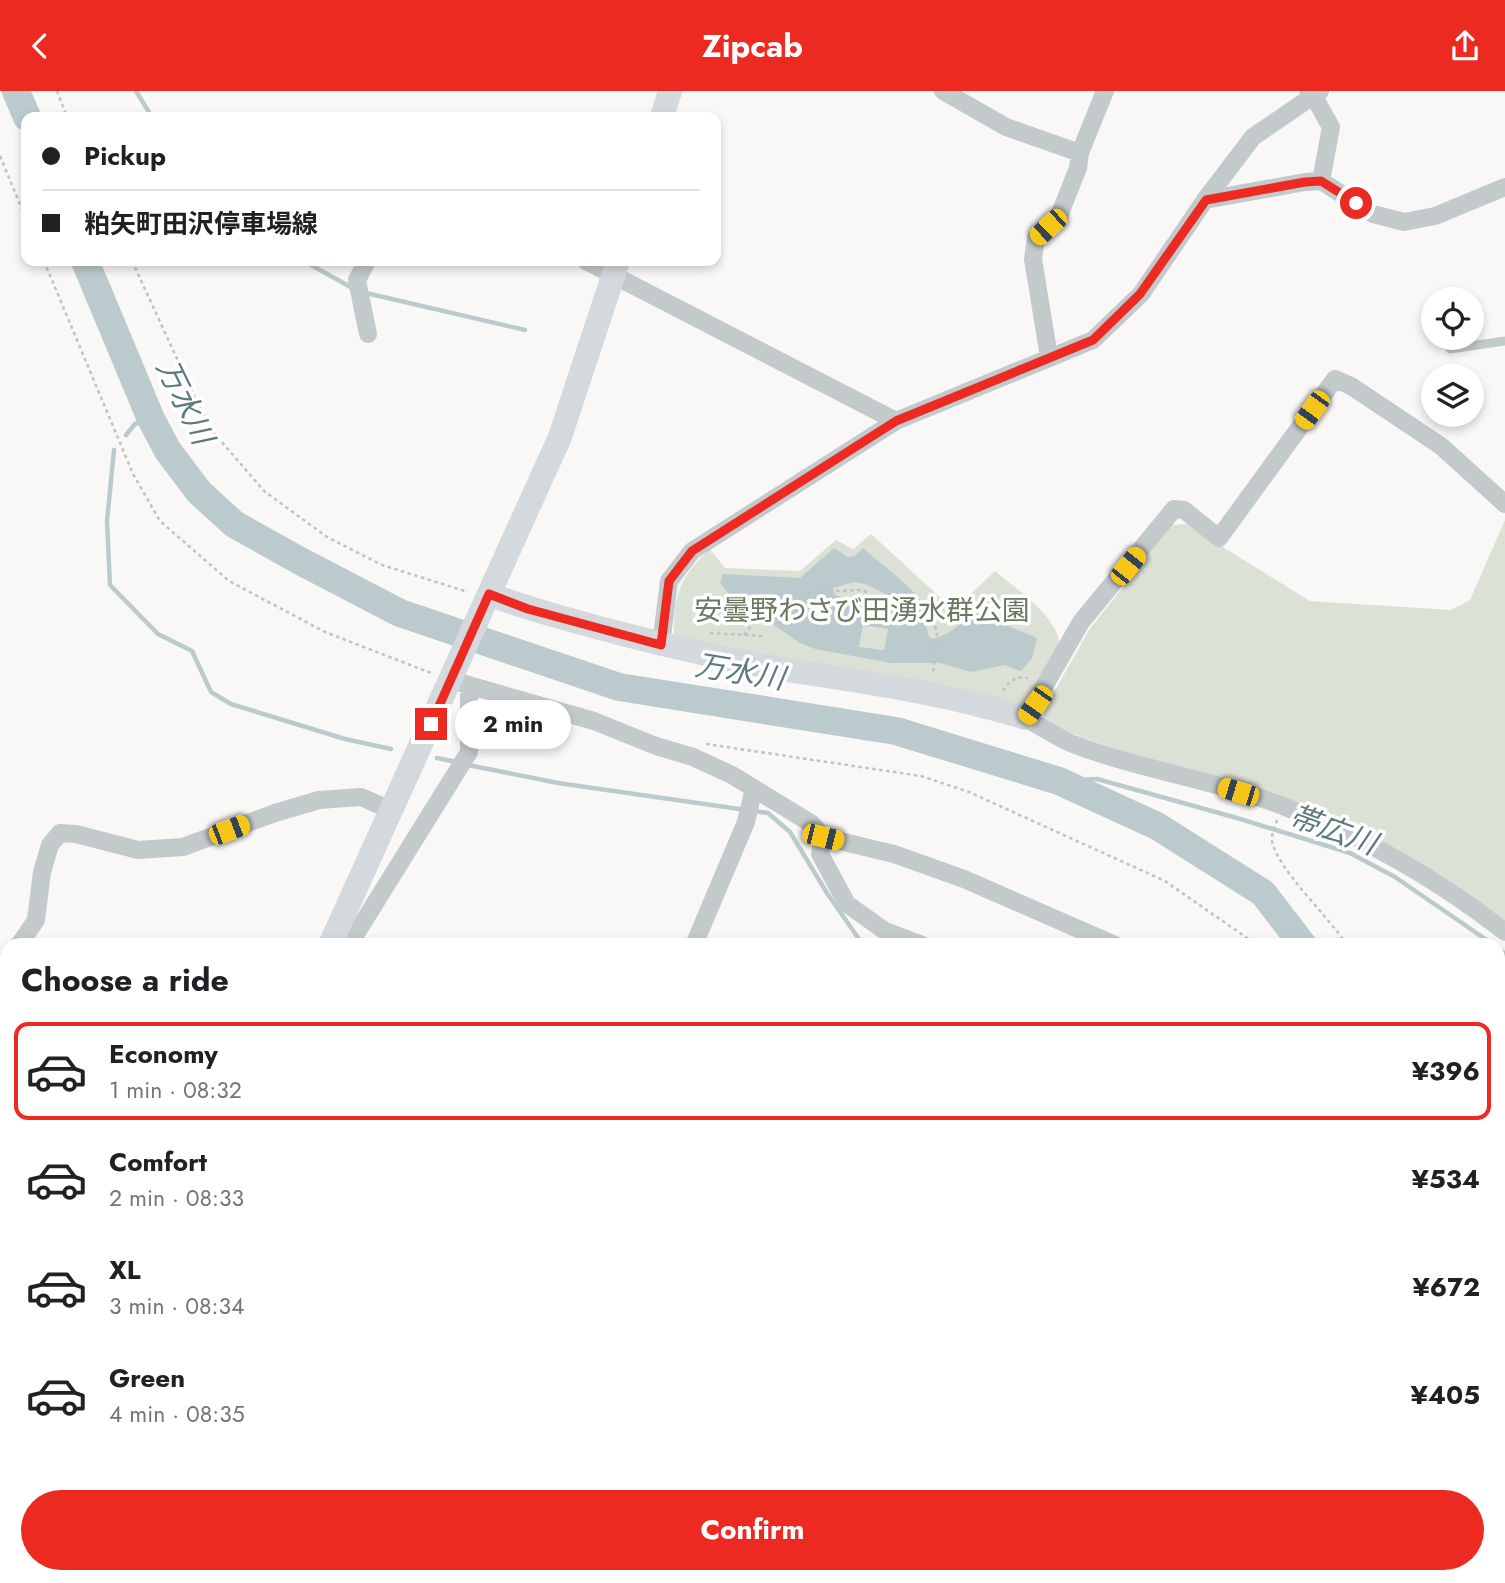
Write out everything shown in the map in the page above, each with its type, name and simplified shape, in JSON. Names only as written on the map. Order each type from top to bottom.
[{"type":"main road","points":[[664,112],[670,91]]},
{"type":"main road","points":[[333,938],[391,810],[458,679],[487,599],[560,437],[616,268]]},
{"type":"main road","points":[[487,599],[661,645],[784,669],[921,690],[1026,718]]},
{"type":"street","points":[[943,91],[1006,127],[1080,153]]},
{"type":"street","points":[[1049,357],[1033,259],[1036,238],[1059,216],[1105,91]]},
{"type":"street","points":[[661,645],[669,581],[692,551],[896,421],[1093,340],[1140,294],[1253,137],[1314,92],[1331,127],[1321,181]]},
{"type":"street","points":[[1206,200],[1321,181],[1373,214],[1404,222],[1435,216],[1505,187]]},
{"type":"street","points":[[364,266],[357,280],[368,334]]},
{"type":"street","points":[[616,268],[896,421]]},
{"type":"street","points":[[1505,504],[1441,446],[1351,386],[1335,379],[1219,538],[1184,510],[1174,509],[1081,622],[1026,718],[1071,743],[1142,767],[1283,806],[1352,837],[1434,880],[1505,932]]},
{"type":"street","points":[[353,938],[469,752],[458,679],[594,721],[656,746],[693,757],[812,824],[823,837],[894,854],[964,879],[1099,938]]},
{"type":"street","points":[[697,938],[748,815],[752,792]]},
{"type":"street","points":[[24,938],[36,920],[42,872],[50,845],[60,833],[76,834],[138,850],[183,847],[319,800],[361,797],[391,810]]},
{"type":"street","points":[[823,837],[820,855],[847,904],[885,938]]},
{"type":"lane","points":[[1484,344],[1505,341]]},
{"type":"path","points":[[57,91],[65,112]]},
{"type":"path","points":[[0,156],[21,207]]},
{"type":"path","points":[[46,266],[133,474],[160,521],[229,582],[325,632],[458,679]]},
{"type":"path","points":[[134,266],[208,426],[264,491],[327,537],[382,565],[487,599]]},
{"type":"path","points":[[744,635],[779,593],[794,603],[806,592],[863,590],[872,597],[932,617],[937,633],[933,674]]},
{"type":"path","points":[[866,627],[872,597]]},
{"type":"path","points":[[703,632],[764,636]]},
{"type":"path","points":[[697,742],[921,776],[969,792],[1165,881],[1247,938]]},
{"type":"path","points":[[1277,819],[1271,838],[1275,849],[1297,883],[1340,938]]},
{"type":"green space","points":[[1505,520],[1505,926],[1437,876],[1047,724],[1044,717],[1045,708],[1089,630],[1172,525],[1186,524],[1310,601],[1451,610],[1470,600]]},
{"type":"green space","name":"安曇野わさび田湧水群公園","points":[[871,534],[954,610],[995,571],[1044,614],[1058,635],[1060,646],[1027,702],[1016,707],[674,638],[675,611],[680,589],[691,569],[710,549],[725,568],[800,571],[836,540],[853,549]]},
{"type":"shaded area","points":[[834,548],[848,557],[855,556],[863,548],[918,597],[931,639],[950,632],[977,613],[1037,638],[1032,658],[1021,671],[1005,665],[971,672],[940,663],[891,663],[815,649],[800,643],[764,618],[744,612],[720,583],[723,574],[800,578]],"holes":[[[854,582],[868,585],[900,602],[900,610],[875,608],[835,595],[833,588]],[[863,625],[888,629],[884,650],[859,647]]]},
{"type":"waterway","name":"万水川","points":[[16,91],[25,112]]},
{"type":"waterway","points":[[136,91],[149,112]]},
{"type":"waterway","name":"万水川","points":[[87,266],[151,419],[168,451],[199,492],[234,524],[302,562],[400,613],[619,687],[896,731],[1059,781],[1157,826],[1263,893],[1298,938]]},
{"type":"waterway","points":[[313,266],[354,289]]},
{"type":"waterway","points":[[366,293],[525,330]]},
{"type":"waterway","points":[[126,435],[135,424],[151,419]]},
{"type":"waterway","points":[[114,450],[107,521],[110,585],[158,634],[192,651],[211,692],[231,704],[345,739],[391,749]]},
{"type":"waterway","points":[[437,758],[456,762]]},
{"type":"waterway","points":[[468,765],[558,783],[746,810]]},
{"type":"waterway","name":"帯広川","points":[[1059,781],[1097,779],[1350,853],[1395,877],[1484,938]]},
{"type":"waterway","points":[[754,811],[768,813],[790,832],[858,938]]},
{"type":"route","points":[[431,724],[489,594],[528,609],[661,645],[669,581],[692,551],[896,421],[1093,340],[1140,294],[1206,200],[1321,181],[1356,203]]}]
